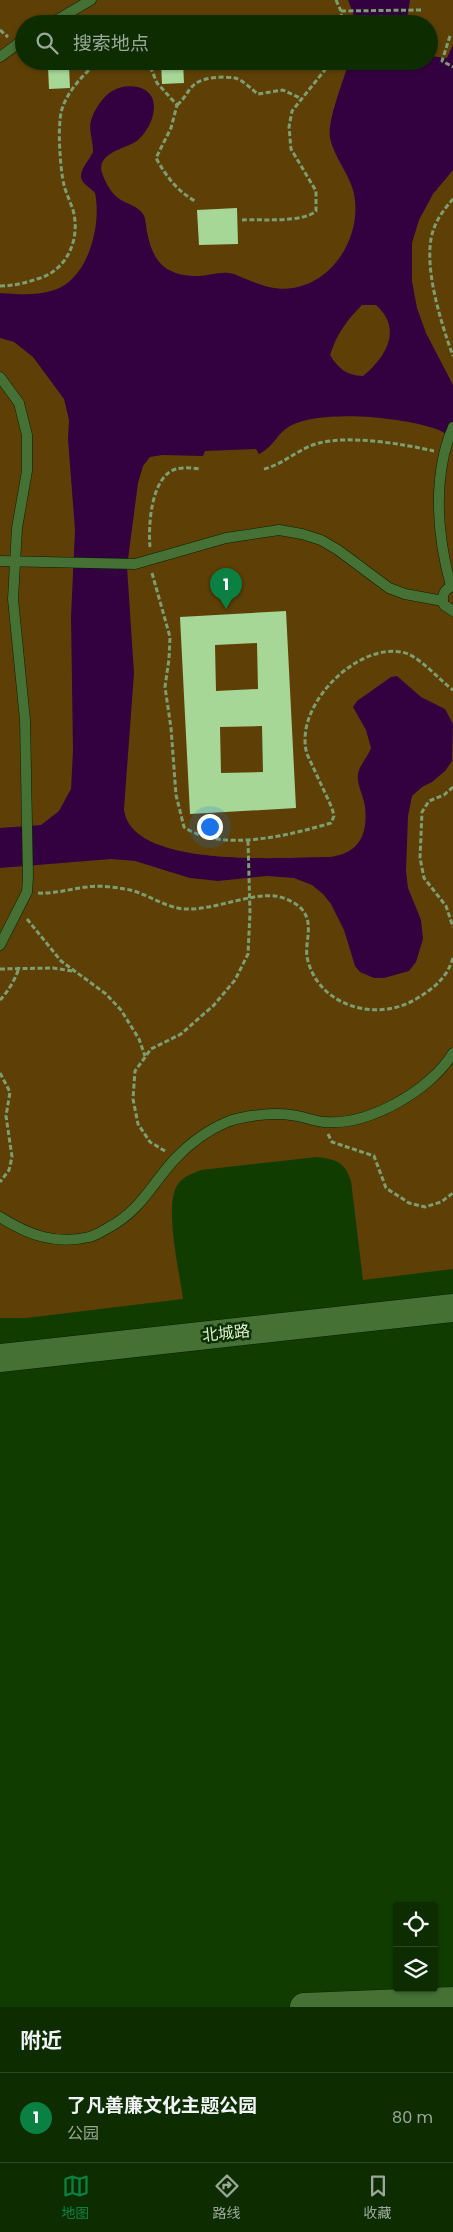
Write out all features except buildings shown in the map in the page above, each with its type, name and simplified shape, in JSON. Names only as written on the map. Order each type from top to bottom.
[{"type":"street","name":"北城路","points":[[0,1358],[453,1308]]},
{"type":"street","points":[[304,2007],[453,2002]]},
{"type":"lane","points":[[65,15],[91,0]]},
{"type":"lane","points":[[0,57],[15,46]]},
{"type":"lane","points":[[0,376],[19,403],[27,435],[27,471],[19,510],[15,562],[14,620],[24,704],[28,870],[27,892],[0,945]]},
{"type":"lane","points":[[453,427],[447,441],[439,504],[444,556],[452,586],[444,592],[443,601],[447,609],[453,611]]},
{"type":"lane","points":[[0,561],[135,564],[151,561],[226,538],[279,530],[321,540],[338,550],[389,588],[405,594],[443,601]]},
{"type":"lane","points":[[0,1216],[31,1234],[51,1239],[71,1240],[92,1237],[127,1217],[143,1201],[176,1158],[204,1135],[229,1121],[269,1114],[289,1114],[323,1122],[355,1120],[393,1105],[430,1080],[453,1054]]},
{"type":"path","points":[[336,0],[341,15]]},
{"type":"path","points":[[341,11],[421,10]]},
{"type":"path","points":[[450,36],[442,61],[453,67]]},
{"type":"path","points":[[0,286],[21,284],[48,276],[64,263],[69,255],[75,234],[75,222],[62,173],[60,123],[62,109],[80,79],[89,70]]},
{"type":"path","points":[[152,70],[157,83],[172,97],[177,105]]},
{"type":"path","points":[[242,220],[299,219],[312,216],[316,211],[316,191],[311,179],[291,148],[289,140],[292,111],[300,98],[324,70]]},
{"type":"path","points":[[195,201],[184,195],[173,184],[156,158],[171,128],[177,105],[184,99],[194,84],[226,77],[236,78],[258,94],[283,90],[294,93],[300,98]]},
{"type":"path","points":[[453,199],[434,228],[430,250],[431,274],[453,356]]},
{"type":"path","points":[[264,469],[276,466],[319,443],[342,440],[408,445],[445,454]]},
{"type":"path","points":[[200,469],[175,469],[160,481],[156,492],[150,526],[151,561],[170,637],[165,687],[171,728],[176,795],[184,827],[196,835],[248,840],[302,831],[331,823],[334,816],[332,808],[304,745],[310,714],[319,696],[337,677],[372,656],[388,651],[403,652],[419,661],[453,690]]},
{"type":"path","points":[[453,787],[444,795],[429,801],[422,812],[420,851],[424,878],[446,906],[453,928]]},
{"type":"path","points":[[176,1158],[150,1142],[138,1124],[133,1099],[135,1071],[151,1049],[181,1034],[214,1005],[235,980],[248,954],[250,899],[248,840]]},
{"type":"path","points":[[27,892],[48,894],[89,887],[127,889],[167,906],[187,909],[205,908],[275,896],[289,900],[304,911],[308,922],[307,957],[323,991],[346,1004],[361,1009],[376,1011],[394,1009],[412,1002],[439,983],[450,969],[453,958]]},
{"type":"path","points":[[20,908],[55,955],[73,971],[106,994],[121,1010],[139,1039],[145,1056]]},
{"type":"path","points":[[0,1000],[6,993],[10,983],[16,978],[19,968]]},
{"type":"path","points":[[0,969],[53,968],[73,971]]},
{"type":"path","points":[[0,1074],[10,1092],[6,1116],[12,1157],[9,1170],[0,1182]]},
{"type":"path","points":[[323,1122],[332,1142],[374,1156],[386,1188],[409,1204],[425,1207],[441,1202],[453,1193]]},
{"type":"shaded area","points":[[0,0],[453,0],[453,1269],[363,1280],[351,1181],[346,1169],[330,1159],[317,1157],[201,1170],[180,1181],[174,1194],[172,1207],[176,1257],[183,1299],[26,1318],[0,1318]]},
{"type":"shaded area","points":[[348,0],[410,0],[408,15],[354,15]]},
{"type":"shaded area","points":[[453,45],[453,170],[433,194],[419,220],[412,243],[412,281],[417,308],[426,333],[453,385],[453,439],[436,429],[404,421],[341,416],[304,421],[290,426],[268,448],[259,454],[256,449],[205,451],[203,456],[162,455],[150,457],[143,466],[138,483],[127,567],[134,673],[124,809],[133,829],[153,842],[180,851],[213,856],[280,858],[340,855],[355,847],[363,834],[366,817],[358,776],[360,768],[371,748],[366,730],[353,707],[357,701],[391,677],[397,676],[421,697],[445,709],[453,724],[452,761],[445,771],[412,796],[408,816],[406,871],[408,888],[421,920],[423,939],[416,962],[409,971],[384,978],[374,978],[360,972],[355,966],[344,930],[331,904],[323,894],[312,885],[294,878],[267,876],[218,881],[190,878],[135,861],[111,859],[0,868],[0,828],[41,825],[59,811],[71,789],[73,751],[71,617],[75,530],[68,439],[69,420],[64,399],[33,357],[14,342],[0,338],[0,293],[32,294],[51,291],[64,286],[83,264],[90,251],[94,236],[97,206],[95,193],[81,178],[82,171],[93,152],[91,121],[96,109],[109,93],[125,86],[142,88],[151,95],[154,105],[153,116],[145,132],[138,140],[114,152],[104,160],[101,166],[102,173],[109,188],[115,195],[143,214],[153,252],[162,265],[169,270],[187,275],[235,274],[269,287],[281,289],[293,288],[309,283],[322,275],[344,251],[354,221],[355,205],[353,190],[330,138],[333,111],[346,70],[438,70],[438,57],[447,58]],"holes":[[[362,305],[376,305],[384,314],[389,324],[390,333],[384,352],[379,360],[363,376],[347,373],[340,368],[330,355],[343,328],[351,317]]]},
{"type":"place","name":"了凡善廉文化主题公园","points":[[226,609]]}]
